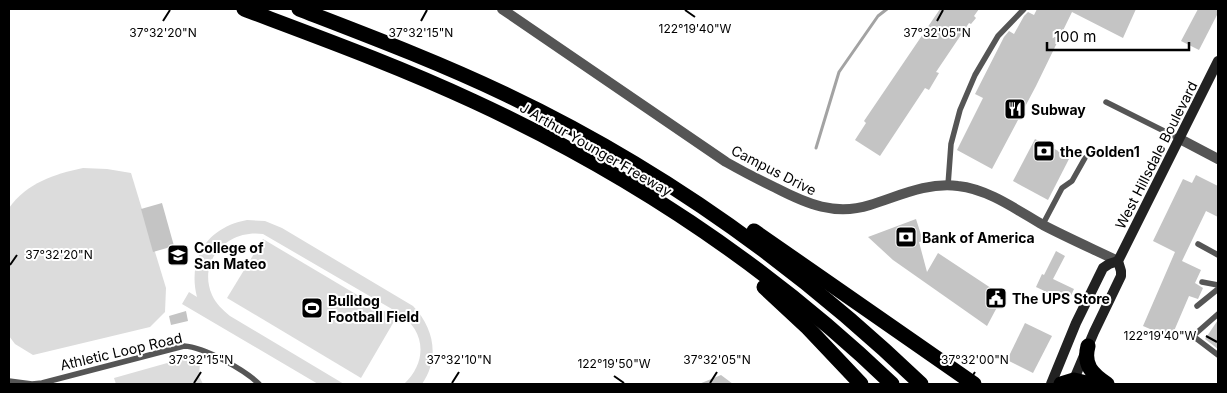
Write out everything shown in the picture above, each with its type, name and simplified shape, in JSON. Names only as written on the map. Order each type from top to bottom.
[{"type":"highway","name":"J Arthur Younger Freeway","points":[[244,9],[416,76],[508,117],[595,164],[714,239],[806,308],[892,384]]},
{"type":"highway","name":"J Arthur Younger Freeway","points":[[299,9],[412,52],[506,94],[580,132],[669,185],[720,219],[787,268],[851,320],[919,381]]},
{"type":"highway","points":[[669,185],[731,217],[769,241],[974,384]]},
{"type":"highway","points":[[714,239],[804,323],[861,384]]},
{"type":"highway","points":[[1088,346],[1086,359],[1088,366],[1094,375],[1107,384]]},
{"type":"highway","points":[[1069,383],[1091,384]]},
{"type":"main road","name":"West Hillsdale Boulevard","points":[[1051,384],[1076,323],[1103,268],[1118,260],[1218,61]]},
{"type":"main road","name":"West Hillsdale Boulevard","points":[[1069,383],[1121,276],[1118,260]]},
{"type":"street","name":"Campus Drive","points":[[502,9],[726,162],[809,204],[831,209],[851,210],[924,187],[948,185],[970,188],[1118,260]]},
{"type":"street","points":[[1180,139],[1218,159]]},
{"type":"lane","points":[[948,185],[951,144],[960,110],[975,75],[998,36],[1024,9]]},
{"type":"lane","points":[[1106,102],[1180,139]]},
{"type":"lane","points":[[1043,224],[1062,188],[1072,181],[1085,158]]},
{"type":"lane","points":[[1198,244],[1218,255]]},
{"type":"lane","points":[[1202,282],[1218,285]]},
{"type":"lane","points":[[1197,306],[1218,289]]},
{"type":"lane","points":[[1218,314],[1193,336],[1218,355]]},
{"type":"lane","name":"Athletic Loop Road","points":[[9,383],[42,383],[184,346],[208,352],[250,376],[259,384]]},
{"type":"shaded area","points":[[83,168],[131,173],[166,288],[165,312],[150,327],[33,355],[15,344],[9,336],[9,208],[24,192],[42,181],[62,173]]},
{"type":"shaded area","points":[[247,220],[265,221],[282,228],[413,306],[426,324],[432,343],[433,354],[431,364],[422,384],[404,384],[412,375],[420,356],[418,337],[407,319],[263,234],[238,236],[219,250],[212,259],[209,270],[208,282],[212,295],[220,307],[230,316],[344,384],[318,384],[182,304],[189,292],[197,297],[195,270],[198,257],[204,246],[211,237],[221,230]]},
{"type":"shaded area","name":"Bulldog Football Field","points":[[263,239],[396,318],[361,378],[227,298]]},
{"type":"shaded area","points":[[185,358],[200,362],[199,376],[203,384],[116,384],[114,378]]},
{"type":"building","points":[[940,9],[979,9],[974,16],[976,18],[971,24],[969,23],[936,72],[939,73],[929,90],[925,88],[880,156],[855,140],[866,123],[864,121]]},
{"type":"building","points":[[1037,9],[1136,9],[1123,38],[1072,12],[1036,86],[992,169],[957,150],[983,98],[975,94],[1004,37],[1009,31],[1014,34],[1024,16],[1028,12],[1034,15]]},
{"type":"building","points":[[1198,9],[1218,9],[1218,13],[1199,50],[1181,41]]},
{"type":"building","points":[[1035,139],[1070,157],[1048,200],[1013,181]]},
{"type":"building","points":[[1196,175],[1218,186],[1218,217],[1206,211],[1182,261],[1201,270],[1195,283],[1203,288],[1198,299],[1189,296],[1171,338],[1143,326],[1175,252],[1153,241],[1183,179],[1192,183]]},
{"type":"building","points":[[162,203],[174,246],[153,252],[141,209]]},
{"type":"building","points":[[916,219],[923,241],[919,242],[927,272],[938,253],[1003,296],[987,326],[893,260],[868,237]]},
{"type":"building","points":[[1056,251],[1065,256],[1053,279],[1074,289],[1068,302],[1036,287]]},
{"type":"building","points":[[186,311],[188,321],[171,325],[169,316]]},
{"type":"building","points":[[1218,320],[1218,349],[1205,339]]},
{"type":"building","points":[[1025,323],[1052,336],[1033,373],[1007,360]]},
{"type":"building","points":[[721,375],[733,384],[699,384]]},
{"type":"waterway","points":[[816,148],[839,72],[878,16],[887,9]]},
{"type":"place","name":"Subway","points":[[1015,109]]},
{"type":"place","name":"the Golden1","points":[[1044,151]]},
{"type":"place","name":"Bank of America","points":[[906,237]]},
{"type":"place","name":"College of San Mateo","points":[[178,255]]},
{"type":"place","name":"The UPS Store","points":[[996,298]]},
{"type":"place","name":"Bulldog Football Field","points":[[312,308]]}]
